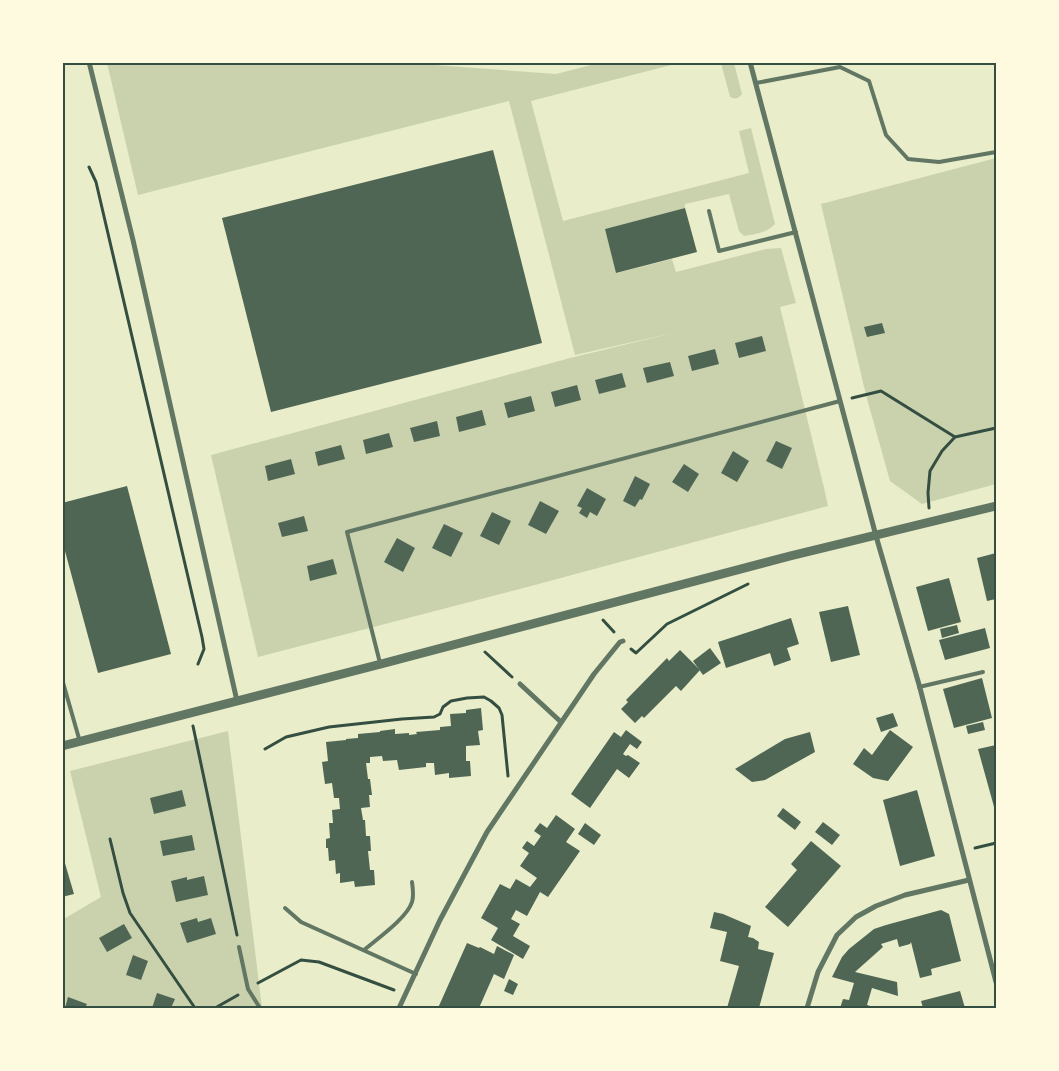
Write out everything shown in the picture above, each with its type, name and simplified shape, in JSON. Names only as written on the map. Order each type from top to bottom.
[{"type":"street","points":[[89,62],[135,250],[237,701]]},
{"type":"street","points":[[750,62],[876,536],[919,688],[996,982]]},
{"type":"street","points":[[62,746],[790,556],[996,506]]},
{"type":"street","points":[[399,1008],[440,920],[488,832],[594,674],[620,642],[624,642]]},
{"type":"street","points":[[520,684],[561,722]]},
{"type":"street","points":[[807,1008],[818,972],[837,935],[856,917],[876,906],[905,895],[969,880]]},
{"type":"lane","points":[[756,83],[840,67],[869,80],[886,135],[908,159],[939,162],[996,152]]},
{"type":"lane","points":[[709,211],[719,251],[796,232]]},
{"type":"lane","points":[[381,664],[346,532],[840,401]]},
{"type":"lane","points":[[919,688],[983,672]]},
{"type":"lane","points":[[62,679],[80,742]]},
{"type":"lane","points":[[364,950],[407,912],[412,902],[412,882]]},
{"type":"lane","points":[[285,908],[301,922],[416,974]]},
{"type":"lane","points":[[240,947],[248,989],[260,1008]]},
{"type":"path","points":[[89,167],[96,182],[202,637],[204,649],[198,664]]},
{"type":"path","points":[[840,401],[881,391],[955,437]]},
{"type":"path","points":[[931,522],[928,501],[930,471],[942,451],[955,437],[996,428]]},
{"type":"path","points":[[592,608],[636,653],[667,624],[751,582]]},
{"type":"path","points":[[471,640],[520,684]]},
{"type":"path","points":[[265,749],[286,737],[329,727],[434,717],[440,714],[443,707],[451,701],[484,697],[500,708],[502,715],[510,799]]},
{"type":"path","points":[[190,713],[240,947]]},
{"type":"path","points":[[110,839],[123,893],[130,913],[195,1008]]},
{"type":"path","points":[[984,846],[996,843]]},
{"type":"path","points":[[215,1008],[301,960],[319,962],[406,994]]},
{"type":"green space","points":[[393,62],[556,74],[599,63],[679,63],[531,101],[563,221],[749,173],[739,131],[751,128],[775,224],[768,229],[761,233],[744,236],[739,231],[729,194],[685,204],[685,208],[605,229],[617,273],[672,259],[676,272],[766,249],[781,248],[796,303],[780,307],[828,506],[258,657],[211,455],[574,357],[673,333],[575,355],[509,101],[138,195],[107,63]]},
{"type":"green space","points":[[721,63],[734,63],[742,94],[738,98],[730,97]]},
{"type":"green space","points":[[996,158],[996,484],[922,504],[890,481],[866,395],[821,204]]},
{"type":"green space","points":[[228,731],[262,1008],[63,1008],[62,920],[101,897],[70,771]]},
{"type":"building","points":[[493,150],[542,343],[271,412],[222,218]]},
{"type":"building","points":[[685,208],[697,252],[616,273],[605,229]]},
{"type":"building","points":[[882,323],[885,333],[867,337],[864,327]]},
{"type":"building","points":[[762,336],[766,351],[739,358],[735,343]]},
{"type":"building","points":[[715,349],[719,364],[692,371],[688,356]]},
{"type":"building","points":[[670,362],[674,376],[647,383],[643,368]]},
{"type":"building","points":[[622,373],[626,387],[599,394],[595,380]]},
{"type":"building","points":[[577,385],[581,400],[555,407],[551,392]]},
{"type":"building","points":[[531,396],[535,411],[508,418],[504,403]]},
{"type":"building","points":[[482,410],[486,425],[459,432],[456,417]]},
{"type":"building","points":[[437,421],[440,436],[414,442],[410,428]]},
{"type":"building","points":[[389,433],[393,447],[366,454],[363,440]]},
{"type":"building","points":[[776,441],[792,448],[782,469],[766,461]]},
{"type":"building","points":[[341,445],[345,459],[318,466],[315,452]]},
{"type":"building","points":[[733,451],[749,461],[737,482],[721,473]]},
{"type":"building","points":[[291,459],[295,474],[268,481],[265,466]]},
{"type":"building","points":[[684,464],[699,474],[688,492],[672,482]]},
{"type":"building","points":[[635,476],[650,484],[642,500],[640,499],[635,507],[623,501]]},
{"type":"building","points":[[127,486],[171,654],[98,673],[62,540],[62,503]]},
{"type":"building","points":[[587,488],[606,499],[597,516],[590,512],[587,518],[579,513],[582,508],[577,506]]},
{"type":"building","points":[[540,501],[559,511],[546,534],[528,525]]},
{"type":"building","points":[[492,512],[511,521],[499,545],[480,536]]},
{"type":"building","points":[[304,516],[308,531],[282,537],[278,523]]},
{"type":"building","points":[[444,524],[463,533],[451,557],[432,548]]},
{"type":"building","points":[[397,538],[415,548],[403,572],[384,562]]},
{"type":"building","points":[[996,553],[996,599],[987,601],[977,558]]},
{"type":"building","points":[[333,559],[337,574],[310,581],[307,566]]},
{"type":"building","points":[[949,578],[961,622],[928,631],[916,587]]},
{"type":"building","points":[[848,606],[860,655],[831,662],[819,612]]},
{"type":"building","points":[[791,618],[799,644],[787,648],[791,660],[774,666],[770,653],[726,668],[718,642]]},
{"type":"building","points":[[957,625],[959,633],[942,638],[940,629]]},
{"type":"building","points":[[985,628],[990,648],[945,660],[939,640]]},
{"type":"building","points":[[710,648],[721,663],[703,675],[693,661]]},
{"type":"building","points":[[680,650],[700,670],[681,691],[676,686],[644,718],[642,716],[635,723],[621,709],[628,702],[626,700],[667,658],[669,661]]},
{"type":"building","points":[[982,678],[992,718],[954,728],[943,689]]},
{"type":"building","points":[[481,708],[483,730],[478,731],[480,745],[466,746],[466,761],[470,761],[471,776],[449,778],[449,773],[435,775],[434,763],[426,763],[426,767],[399,770],[397,760],[383,761],[382,756],[370,757],[370,763],[366,763],[372,795],[369,795],[370,807],[361,808],[363,820],[365,820],[366,836],[370,836],[371,851],[368,851],[370,870],[374,870],[375,885],[355,887],[354,881],[340,883],[340,873],[336,874],[335,860],[329,861],[328,848],[326,848],[326,839],[330,838],[329,823],[333,823],[332,810],[340,809],[339,798],[334,798],[332,783],[325,784],[322,762],[328,761],[326,742],[358,738],[358,734],[395,729],[395,734],[409,733],[409,735],[417,734],[416,732],[440,730],[440,727],[451,726],[450,714],[466,713],[466,710]]},
{"type":"building","points":[[893,713],[898,726],[881,732],[876,718]]},
{"type":"building","points":[[983,722],[985,730],[968,734],[966,726]]},
{"type":"building","points":[[626,730],[642,742],[637,749],[630,744],[623,754],[640,763],[629,778],[617,769],[590,808],[571,794],[614,732],[621,737]]},
{"type":"building","points":[[890,730],[913,747],[888,781],[873,778],[853,764],[864,748],[872,755]]},
{"type":"building","points":[[810,732],[815,752],[765,780],[752,782],[735,769],[785,739]]},
{"type":"building","points":[[996,745],[996,814],[978,749]]},
{"type":"building","points":[[182,790],[186,806],[154,814],[150,798]]},
{"type":"building","points":[[917,790],[935,856],[900,866],[883,800]]},
{"type":"building","points":[[783,808],[801,822],[795,830],[777,816]]},
{"type":"building","points":[[556,815],[575,829],[566,842],[580,851],[548,897],[540,892],[527,916],[516,910],[511,919],[520,924],[513,936],[530,946],[523,959],[491,940],[498,928],[481,918],[500,884],[510,889],[516,879],[530,887],[537,878],[520,866],[529,853],[522,848],[527,841],[534,846],[541,836],[534,831],[540,823],[547,828]]},
{"type":"building","points":[[823,822],[840,835],[832,845],[815,832]]},
{"type":"building","points":[[585,823],[601,835],[594,845],[578,834]]},
{"type":"building","points":[[192,835],[195,850],[163,856],[160,841]]},
{"type":"building","points":[[811,841],[841,866],[788,927],[765,907],[797,870],[791,864]]},
{"type":"building","points":[[62,853],[74,894],[62,897]]},
{"type":"building","points":[[204,876],[208,895],[176,902],[171,881],[187,877],[187,880]]},
{"type":"building","points":[[941,910],[949,914],[961,961],[931,969],[932,975],[920,978],[911,942],[899,947],[897,939],[881,944],[883,947],[855,972],[897,982],[898,996],[872,988],[867,1005],[877,1008],[840,1008],[843,999],[849,1000],[854,983],[832,977],[842,957],[849,949],[874,929]]},
{"type":"building","points":[[714,912],[751,926],[748,937],[759,942],[758,949],[774,953],[759,1008],[727,1008],[739,966],[720,961],[727,932],[710,928]]},
{"type":"building","points":[[197,918],[198,922],[211,918],[216,934],[187,943],[180,923]]},
{"type":"building","points":[[124,924],[132,938],[107,952],[99,938]]},
{"type":"building","points":[[467,943],[494,954],[497,946],[514,955],[504,979],[494,974],[479,1008],[438,1008]]},
{"type":"building","points":[[133,955],[148,961],[141,980],[126,975]]},
{"type":"building","points":[[509,979],[518,984],[513,995],[504,991]]},
{"type":"building","points":[[960,991],[965,1008],[923,1008],[921,1001]]},
{"type":"building","points":[[157,993],[175,999],[171,1008],[152,1008]]},
{"type":"building","points":[[68,997],[87,1004],[85,1008],[65,1008]]}]
